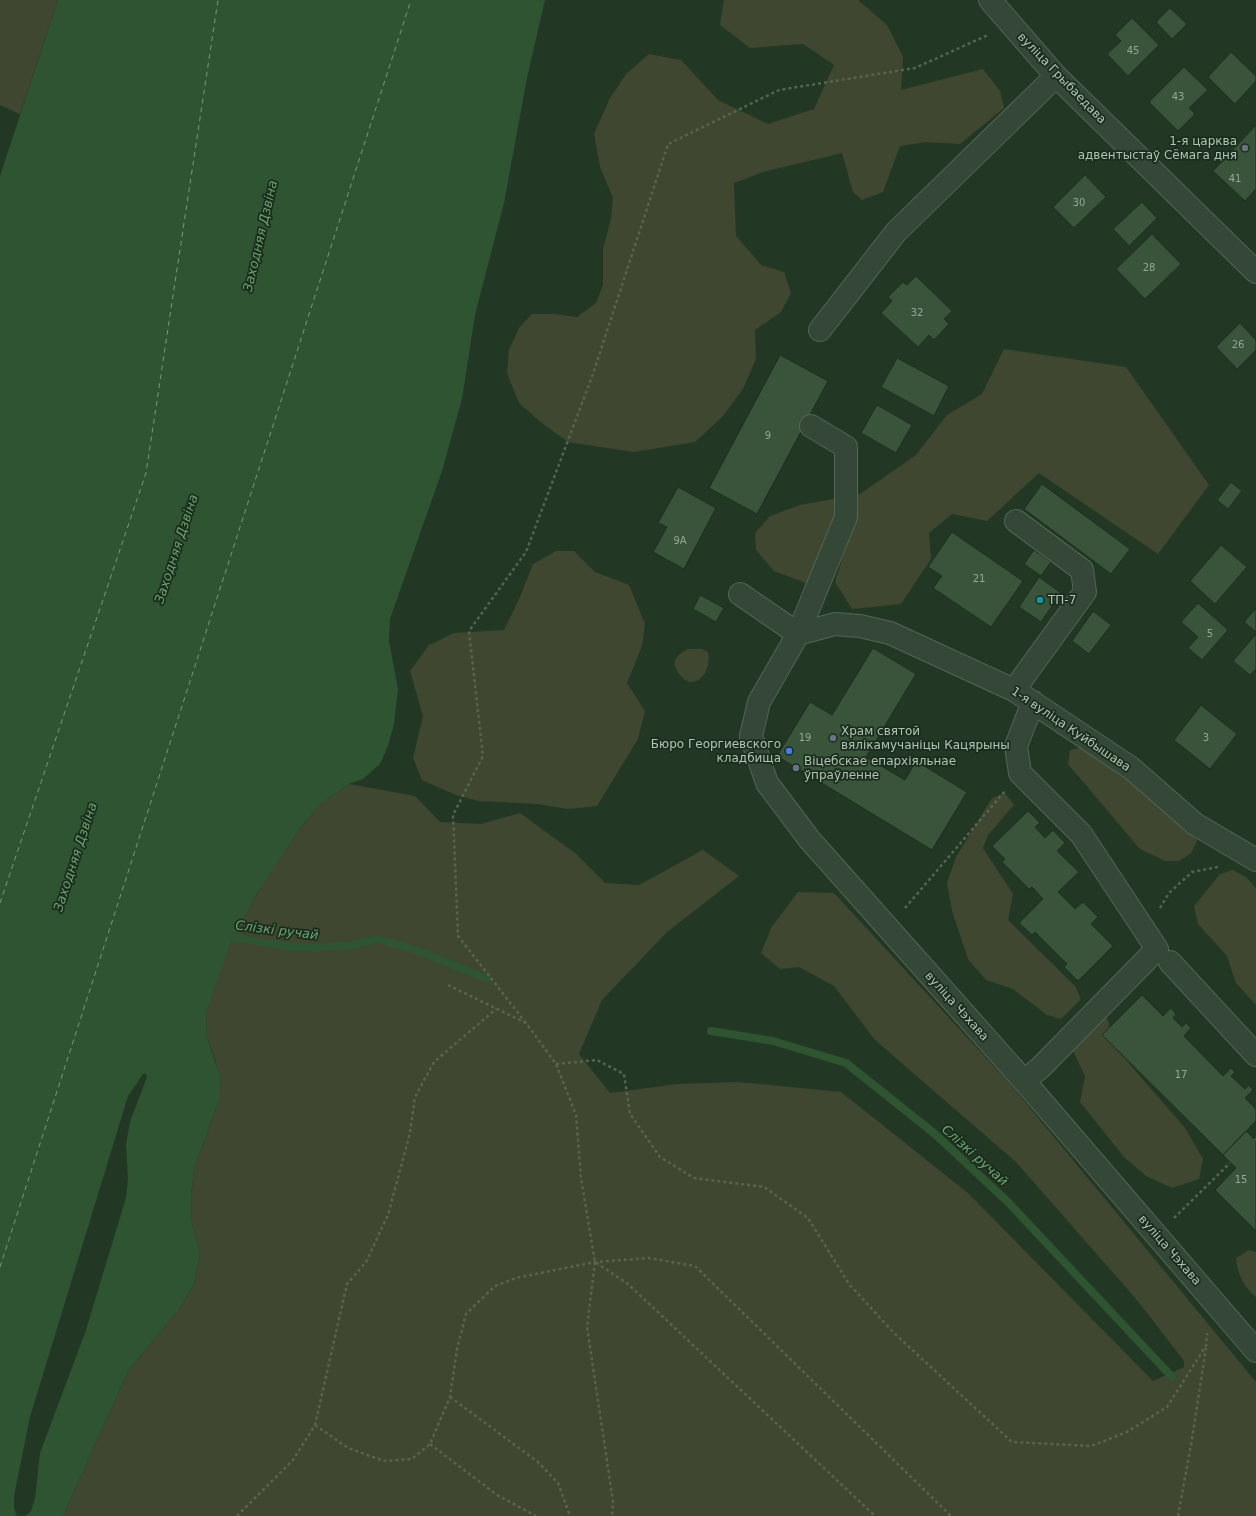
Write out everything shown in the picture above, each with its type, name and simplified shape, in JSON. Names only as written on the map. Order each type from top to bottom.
[{"type":"street","name":"вуліца Грыбаедава","points":[[990,0],[1056,76],[1256,272]]},
{"type":"street","points":[[820,330],[896,232],[1056,76]]},
{"type":"street","name":"вуліца Чэхава","points":[[811,426],[846,447],[846,518],[798,634],[759,702],[751,736],[767,783],[809,839],[1024,1081],[1256,1350]]},
{"type":"street","points":[[1014,690],[1085,592],[1082,570],[1016,521]]},
{"type":"street","points":[[740,594],[798,634]]},
{"type":"street","name":"1-я вуліца Куйбышава","points":[[798,634],[835,624],[860,626],[890,633],[1014,690],[1131,768],[1195,824],[1256,860]]},
{"type":"street","points":[[1024,1081],[1040,1068],[1157,948],[1080,834],[1020,773],[1016,746],[1033,702]]},
{"type":"street","points":[[1170,962],[1256,1055]]},
{"type":"path","points":[[612,1516],[613,1502],[587,1327],[595,1262],[581,1178],[576,1115],[556,1064],[458,936],[453,815],[482,756],[469,631],[526,552],[593,374],[668,144],[779,90],[915,68],[1011,25]]},
{"type":"path","points":[[905,908],[1020,773]]},
{"type":"path","points":[[1146,932],[1169,893],[1192,872],[1221,867]]},
{"type":"path","points":[[900,902],[910,914]]},
{"type":"path","points":[[448,985],[526,1023]]},
{"type":"path","points":[[237,1516],[293,1460],[315,1425],[347,1284],[366,1262],[388,1215],[410,1133],[415,1098],[434,1062],[496,1009]]},
{"type":"path","points":[[556,1064],[597,1060],[624,1074],[630,1114],[660,1157],[694,1178],[764,1187],[808,1218],[849,1284],[894,1333],[1012,1442],[1092,1446],[1127,1432],[1166,1407],[1206,1346]]},
{"type":"path","points":[[1172,1220],[1230,1163]]},
{"type":"path","points":[[315,1425],[348,1448],[384,1461],[412,1459],[430,1444],[450,1397],[457,1349],[466,1314],[495,1286],[516,1278],[595,1262],[649,1258],[695,1266],[951,1516]]},
{"type":"path","points":[[595,1262],[628,1284],[875,1516]]},
{"type":"path","points":[[1178,1516],[1191,1445],[1208,1325]]},
{"type":"path","points":[[450,1397],[538,1462],[558,1483],[570,1516]]},
{"type":"path","points":[[430,1444],[497,1495],[536,1516]]},
{"type":"shaded area","points":[[0,0],[58,0],[20,114],[0,105]]},
{"type":"shaded area","points":[[724,0],[858,0],[887,25],[903,57],[901,90],[983,69],[1000,91],[1004,108],[960,144],[926,142],[900,146],[883,192],[862,200],[853,192],[842,153],[763,172],[734,183],[736,236],[761,265],[784,272],[791,293],[781,312],[755,330],[756,359],[743,389],[723,416],[695,442],[634,452],[568,442],[543,424],[519,403],[507,373],[509,350],[519,328],[532,314],[554,314],[577,317],[596,303],[603,285],[603,249],[611,219],[613,198],[600,167],[594,134],[610,98],[627,73],[649,54],[681,60],[718,100],[768,124],[814,109],[834,65],[803,44],[750,48],[720,25]]},
{"type":"shaded area","points":[[1004,349],[1126,367],[1209,485],[1158,554],[1039,473],[987,521],[952,514],[929,533],[931,559],[901,604],[852,609],[835,582],[850,534],[838,535],[806,583],[774,571],[756,550],[755,533],[770,516],[800,505],[860,494],[916,455],[947,415],[982,394]]},
{"type":"shaded area","points":[[556,551],[574,551],[595,572],[629,585],[645,624],[642,646],[627,683],[645,711],[638,739],[597,806],[568,809],[538,804],[478,801],[456,795],[422,780],[413,758],[423,716],[410,671],[429,645],[454,633],[504,630],[520,597],[533,564]]},
{"type":"shaded area","points":[[688,649],[702,649],[708,652],[709,656],[706,672],[700,679],[690,682],[680,675],[675,666],[675,660],[677,657]]},
{"type":"shaded area","points":[[1084,747],[1120,766],[1192,829],[1197,841],[1191,853],[1179,861],[1165,861],[1140,849],[1068,764],[1070,750]]},
{"type":"shaded area","points":[[349,784],[415,796],[440,822],[481,824],[520,813],[575,853],[605,883],[639,885],[703,850],[739,876],[666,933],[602,1000],[579,1054],[610,1093],[677,1084],[738,1082],[841,1092],[968,1193],[1153,1381],[1184,1367],[1184,1361],[1137,1300],[1016,1162],[875,1040],[834,986],[799,967],[780,969],[761,953],[771,928],[798,892],[834,893],[1011,1085],[1256,1382],[1256,1516],[63,1516],[128,1371],[180,1308],[194,1284],[200,1254],[192,1223],[191,1197],[194,1168],[219,1101],[216,1062],[207,1037],[206,1013],[217,976],[229,946],[243,918],[275,863],[318,806]]},
{"type":"shaded area","points":[[1005,793],[1014,805],[988,835],[983,848],[1013,894],[1008,920],[1075,986],[1081,999],[1061,1019],[1047,1015],[1013,989],[986,980],[968,959],[952,911],[947,883],[956,857],[992,798]]},
{"type":"shaded area","points":[[1233,870],[1246,877],[1256,888],[1256,1005],[1236,983],[1227,956],[1198,924],[1194,906],[1220,874]]},
{"type":"shaded area","points":[[1104,1014],[1109,1023],[1108,1039],[1185,1128],[1203,1159],[1199,1179],[1172,1188],[1146,1176],[1124,1157],[1080,1102],[1085,1076],[1073,1051],[1074,1036]]},
{"type":"shaded area","points":[[1249,1250],[1256,1252],[1256,1297],[1245,1284],[1240,1274],[1236,1258]]},
{"type":"water","name":"Заходняя Дзвіна","points":[[58,0],[545,0],[527,78],[504,203],[475,315],[462,399],[442,471],[390,619],[389,641],[398,689],[394,724],[388,746],[380,764],[363,779],[349,784],[318,806],[295,835],[256,895],[229,946],[206,1013],[207,1037],[221,1080],[219,1101],[194,1168],[191,1197],[192,1223],[200,1254],[194,1284],[180,1308],[128,1371],[63,1516],[25,1516],[31,1511],[35,1498],[40,1453],[85,1333],[126,1198],[128,1179],[126,1145],[130,1122],[147,1077],[146,1074],[143,1074],[128,1096],[30,1417],[14,1496],[14,1509],[17,1516],[0,1516],[0,176]]},
{"type":"building","points":[[1170,8],[1187,24],[1172,39],[1156,22]]},
{"type":"building","points":[[1132,18],[1159,45],[1128,76],[1107,54],[1121,41],[1115,35]]},
{"type":"building","points":[[1231,52],[1256,76],[1256,81],[1235,104],[1208,77]]},
{"type":"building","points":[[1184,67],[1208,90],[1189,108],[1195,114],[1178,131],[1149,102]]},
{"type":"building","name":"1-я царква адвентыстаў Сёмага дня","points":[[1256,125],[1256,189],[1245,201],[1213,171]]},
{"type":"building","points":[[1085,175],[1106,197],[1074,228],[1053,207]]},
{"type":"building","points":[[1142,202],[1157,218],[1129,246],[1113,229]]},
{"type":"building","points":[[1152,234],[1181,264],[1145,299],[1116,269]]},
{"type":"building","points":[[916,276],[952,311],[944,319],[949,324],[934,340],[929,335],[918,347],[881,313],[892,301],[888,297],[903,282],[907,285]]},
{"type":"building","points":[[1240,323],[1256,340],[1256,350],[1237,369],[1216,347]]},
{"type":"building","points":[[780,355],[828,381],[757,514],[709,488]]},
{"type":"building","points":[[897,358],[949,386],[934,416],[881,387]]},
{"type":"building","points":[[877,405],[912,425],[896,453],[861,433]]},
{"type":"building","points":[[1231,482],[1242,491],[1228,509],[1217,500]]},
{"type":"building","points":[[1042,484],[1130,549],[1111,574],[1024,509]]},
{"type":"building","points":[[678,487],[716,508],[684,569],[653,552],[667,527],[658,523]]},
{"type":"building","points":[[952,532],[1023,581],[991,627],[933,588],[942,576],[928,567]]},
{"type":"building","points":[[1221,545],[1247,567],[1215,604],[1190,581]]},
{"type":"building","points":[[1034,550],[1051,562],[1041,576],[1024,564]]},
{"type":"building","name":"ТП-7","points":[[1039,577],[1061,593],[1041,622],[1019,607]]},
{"type":"building","points":[[700,595],[724,608],[716,622],[693,609]]},
{"type":"building","points":[[1198,603],[1228,630],[1202,660],[1188,648],[1198,637],[1181,622]]},
{"type":"building","points":[[1256,608],[1256,632],[1244,622]]},
{"type":"building","points":[[1093,611],[1111,625],[1089,654],[1072,641]]},
{"type":"building","points":[[1256,634],[1256,669],[1250,675],[1233,661]]},
{"type":"building","name":"Храм святой вялікамучаніцы Кацярыны","points":[[873,648],[916,674],[866,757],[905,780],[916,761],[967,792],[932,850],[777,756],[810,702],[832,715]]},
{"type":"building","points":[[1201,705],[1237,734],[1210,769],[1174,740]]},
{"type":"building","points":[[1028,811],[1040,823],[1035,827],[1045,838],[1053,830],[1065,843],[1057,851],[1079,872],[1058,892],[1075,909],[1083,902],[1098,917],[1091,924],[1113,946],[1078,981],[1064,967],[1067,964],[1035,932],[1032,935],[1019,923],[1043,899],[1032,887],[1029,889],[1002,862],[1005,859],[992,846]]},
{"type":"building","points":[[1142,995],[1163,1016],[1171,1008],[1176,1014],[1173,1018],[1182,1027],[1186,1023],[1191,1028],[1184,1036],[1223,1076],[1231,1068],[1235,1072],[1231,1076],[1245,1089],[1249,1085],[1253,1090],[1245,1098],[1256,1109],[1256,1121],[1223,1155],[1102,1035]]},
{"type":"building","points":[[1246,1131],[1256,1141],[1256,1231],[1215,1190],[1236,1168],[1223,1155]]},
{"type":"waterway","name":"Слізкі ручай","points":[[223,936],[292,947],[316,948],[352,945],[378,939],[419,951],[487,979]]},
{"type":"waterway","name":"Слізкі ручай","points":[[711,1031],[773,1041],[846,1063],[935,1134],[1008,1202],[1172,1377]]},
{"type":"ferry route","points":[[0,903],[146,473],[218,0]]},
{"type":"ferry route","points":[[0,1267],[411,0]]},
{"type":"place","name":"1-я царква адвентыстаў Сёмага дня","points":[[1245,148]]},
{"type":"place","name":"ТП-7","points":[[1040,600]]},
{"type":"place","name":"Храм святой вялікамучаніцы Кацярыны","points":[[833,738]]},
{"type":"place","name":"Бюро Георгиевского кладбища","points":[[789,751]]},
{"type":"place","name":"Віцебскае епархіяльнае ўпраўленне","points":[[796,768]]}]
